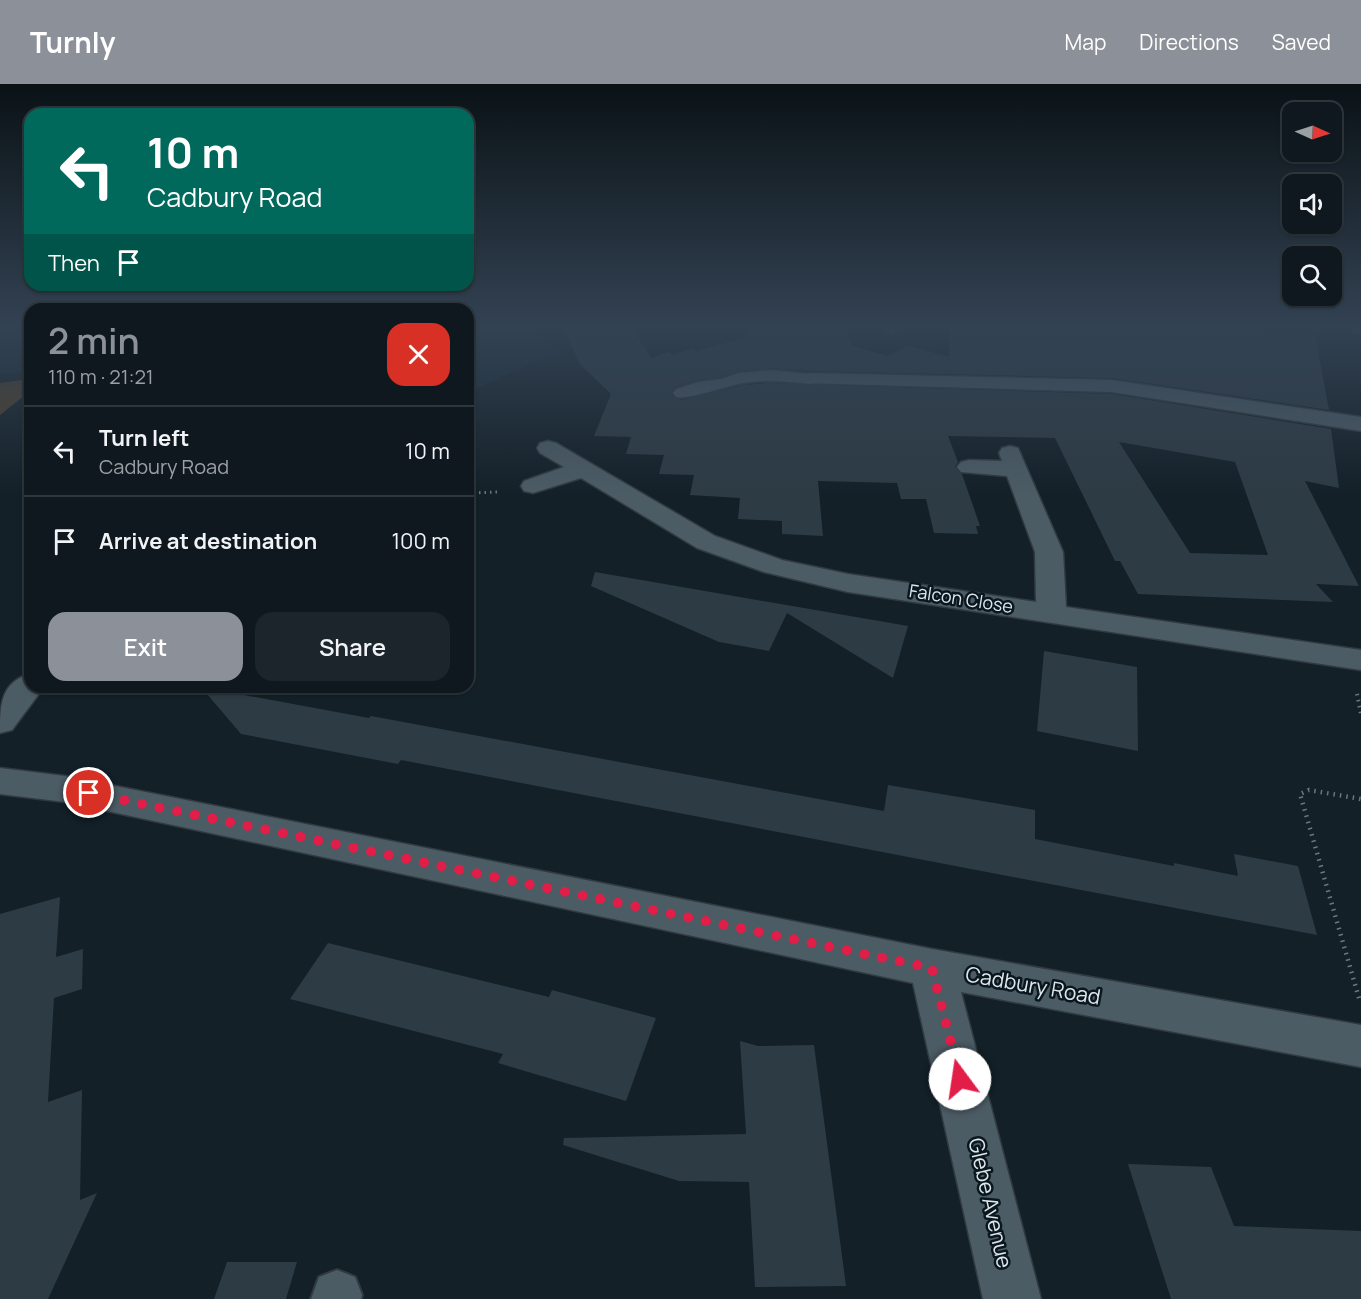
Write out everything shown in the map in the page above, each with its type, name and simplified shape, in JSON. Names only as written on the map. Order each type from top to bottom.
[{"type":"street","points":[[822,382],[859,390],[1112,387],[1361,424]]},
{"type":"street","name":"Falcon Close","points":[[548,447],[699,538],[774,566],[848,582],[1361,660]]},
{"type":"street","points":[[969,467],[1013,461],[1049,552],[1051,613]]},
{"type":"street","points":[[533,486],[583,469]]},
{"type":"street","points":[[0,722],[24,692]]},
{"type":"street","name":"Cadbury Road","points":[[0,781],[65,789],[932,968],[1361,1046]]},
{"type":"street","name":"Glebe Avenue","points":[[932,968],[1012,1299]]},
{"type":"lane","points":[[682,393],[698,387],[729,382]]},
{"type":"path","points":[[1361,799],[1309,790],[1300,794],[1361,1006]]},
{"type":"shaded area","points":[[24,382],[24,396],[0,415],[0,383]]},
{"type":"shaded area","points":[[474,382],[491,382],[474,389]]},
{"type":"building","points":[[598,382],[692,382],[675,387],[671,393],[674,398],[682,400],[744,385],[769,383],[1112,394],[1331,429],[1339,488],[1305,481],[1359,586],[1316,584],[1333,602],[1138,594],[1120,561],[1115,561],[1055,438],[948,436],[958,462],[955,467],[962,474],[980,526],[976,526],[978,534],[934,533],[926,499],[901,499],[897,483],[818,481],[823,536],[782,534],[782,521],[738,519],[740,498],[690,495],[694,475],[659,474],[664,455],[626,454],[631,437],[594,436],[611,394]],"holes":[[[1119,442],[1235,462],[1268,555],[1190,553]]]},
{"type":"building","points":[[1137,382],[1324,382],[1329,410]]},
{"type":"building","points":[[595,572],[908,626],[893,678],[787,613],[769,651],[719,642],[591,586]]},
{"type":"building","points":[[1044,651],[1137,667],[1138,751],[1037,731]]},
{"type":"building","points":[[206,693],[234,693],[369,718],[371,716],[884,811],[888,785],[1035,810],[1035,839],[1238,876],[1234,854],[1298,866],[1317,935],[401,760],[398,764],[241,734]]},
{"type":"building","points":[[60,897],[56,957],[83,949],[82,989],[54,998],[48,1102],[82,1090],[80,1200],[97,1193],[48,1299],[0,1299],[0,914]]},
{"type":"building","points":[[328,943],[549,997],[552,990],[656,1018],[626,1101],[498,1063],[503,1054],[290,999]]},
{"type":"building","points":[[740,1041],[758,1046],[814,1045],[846,1286],[755,1287],[749,1182],[679,1181],[563,1145],[564,1138],[746,1134]]},
{"type":"building","points":[[1128,1164],[1211,1167],[1234,1226],[1361,1231],[1361,1299],[1171,1299]]},
{"type":"building","points":[[227,1262],[297,1262],[286,1299],[214,1299]]},
{"type":"route","points":[[89,793],[932,968],[960,1079]]}]
